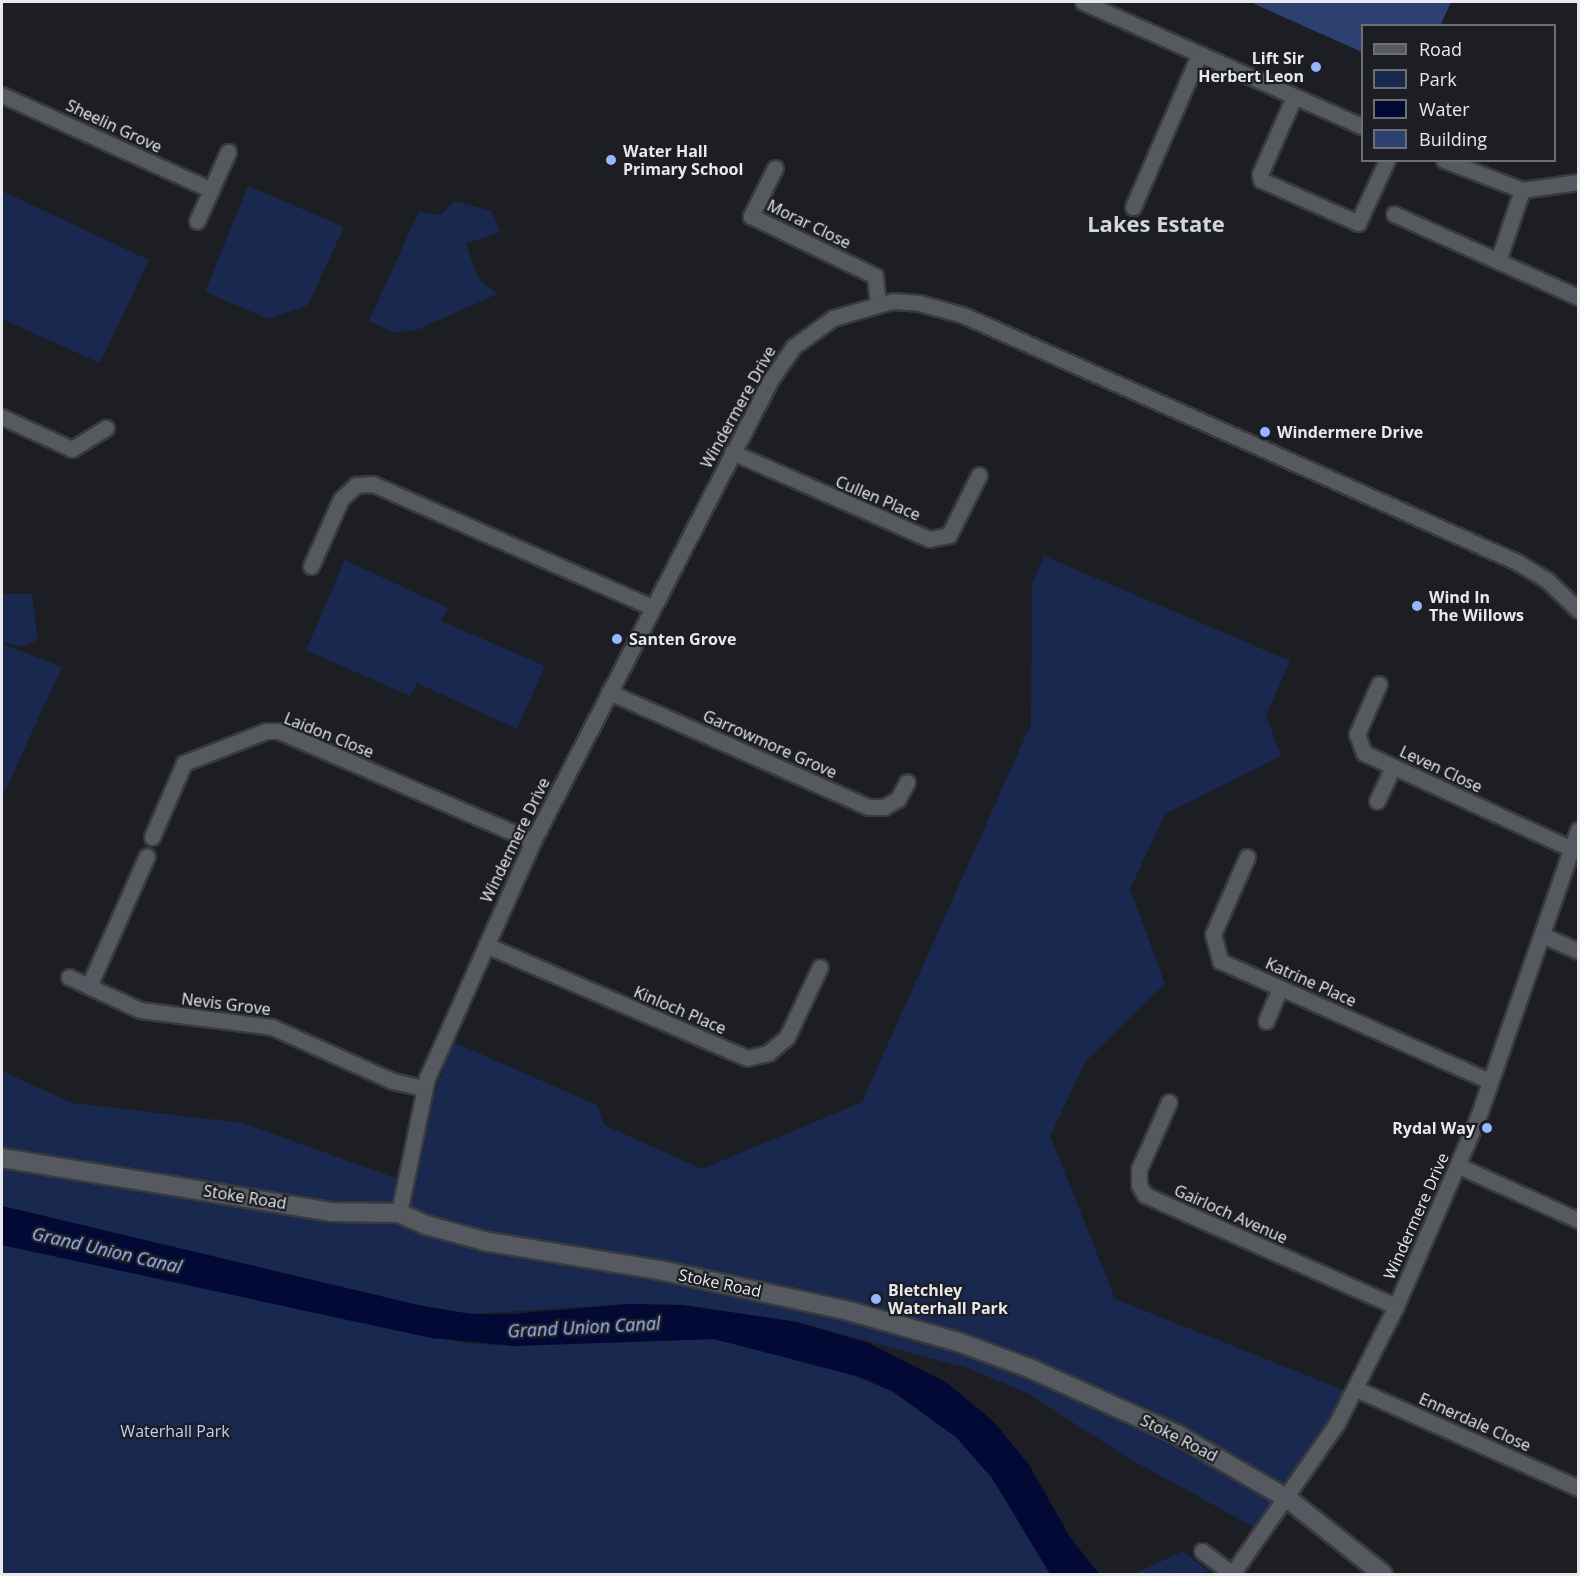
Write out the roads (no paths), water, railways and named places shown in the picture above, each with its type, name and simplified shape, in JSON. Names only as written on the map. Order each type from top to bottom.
[{"type":"street","points":[[1083,2],[1199,56],[1361,126]]},
{"type":"street","points":[[1133,207],[1199,56]]},
{"type":"street","name":"Sheelin Grove","points":[[2,95],[211,190]]},
{"type":"street","points":[[1294,97],[1260,174],[1261,180],[1358,223],[1386,162]]},
{"type":"street","points":[[197,221],[228,152]]},
{"type":"street","points":[[1449,162],[1522,190],[1578,182]]},
{"type":"street","name":"Morar Close","points":[[775,168],[752,216],[875,276],[878,303]]},
{"type":"street","points":[[1498,261],[1522,190]]},
{"type":"street","points":[[1394,214],[1578,297]]},
{"type":"street","name":"Windermere Drive","points":[[399,1213],[424,1088],[533,841],[771,380],[793,347],[833,318],[878,303],[919,303],[974,320],[1517,562],[1547,580],[1578,610]]},
{"type":"street","points":[[2,417],[72,449],[106,428]]},
{"type":"street","name":"Cullen Place","points":[[732,452],[929,539],[950,535],[979,475]]},
{"type":"street","points":[[311,566],[341,499],[356,485],[373,484],[652,607]]},
{"type":"street","name":"Leven Close","points":[[1378,684],[1357,734],[1364,753],[1572,849]]},
{"type":"street","name":"Garrowmore Grove","points":[[609,692],[869,807],[884,807],[898,799],[907,782]]},
{"type":"street","name":"Laidon Close","points":[[152,837],[184,763],[266,731],[279,731],[533,841]]},
{"type":"street","points":[[1377,801],[1393,766]]},
{"type":"street","name":"Windermere Drive","points":[[1232,1574],[1288,1498],[1356,1389],[1396,1306],[1459,1166],[1578,830]]},
{"type":"street","points":[[89,986],[147,856]]},
{"type":"street","name":"Katrine Place","points":[[1247,857],[1213,934],[1220,961],[1490,1081]]},
{"type":"street","points":[[1542,935],[1578,951]]},
{"type":"street","name":"Kinloch Place","points":[[486,945],[747,1058],[768,1053],[784,1040],[819,967]]},
{"type":"street","name":"Nevis Grove","points":[[69,977],[140,1010],[272,1027],[393,1081],[424,1088]]},
{"type":"street","points":[[1266,1021],[1280,988]]},
{"type":"street","name":"Gairloch Avenue","points":[[1169,1102],[1138,1169],[1139,1185],[1145,1195],[1396,1306]]},
{"type":"street","name":"Stoke Road","points":[[2,1158],[331,1212],[399,1213],[426,1225],[484,1241],[672,1273],[849,1311],[961,1343],[1029,1368],[1178,1435],[1288,1498],[1383,1575]]},
{"type":"street","points":[[1459,1166],[1578,1220]]},
{"type":"street","name":"Ennerdale Close","points":[[1356,1389],[1578,1488]]},
{"type":"street","points":[[1202,1551],[1232,1574]]},
{"type":"water","name":"Grand Union Canal","points":[[2,1206],[422,1306],[471,1314],[513,1314],[628,1304],[682,1305],[797,1322],[868,1343],[946,1382],[994,1422],[1029,1465],[1070,1537],[1099,1574],[1050,1574],[992,1478],[956,1437],[892,1391],[860,1377],[714,1339],[514,1346],[431,1338],[2,1245]]},
{"type":"place","name":"Lift Sir Herbert Leon","points":[[1316,67]]},
{"type":"place","name":"Water Hall Primary School","points":[[611,160]]},
{"type":"place","name":"Windermere Drive","points":[[1265,432]]},
{"type":"place","name":"Wind In The Willows","points":[[1417,606]]},
{"type":"place","name":"Santen Grove","points":[[617,639]]},
{"type":"place","name":"Rydal Way","points":[[1487,1128]]},
{"type":"place","name":"Bletchley Waterhall Park","points":[[876,1299]]},
{"type":"district","name":"Lakes Estate","points":[[1156,224]]},
{"type":"park label","name":"Waterhall Park","points":[[175,1431]]}]
